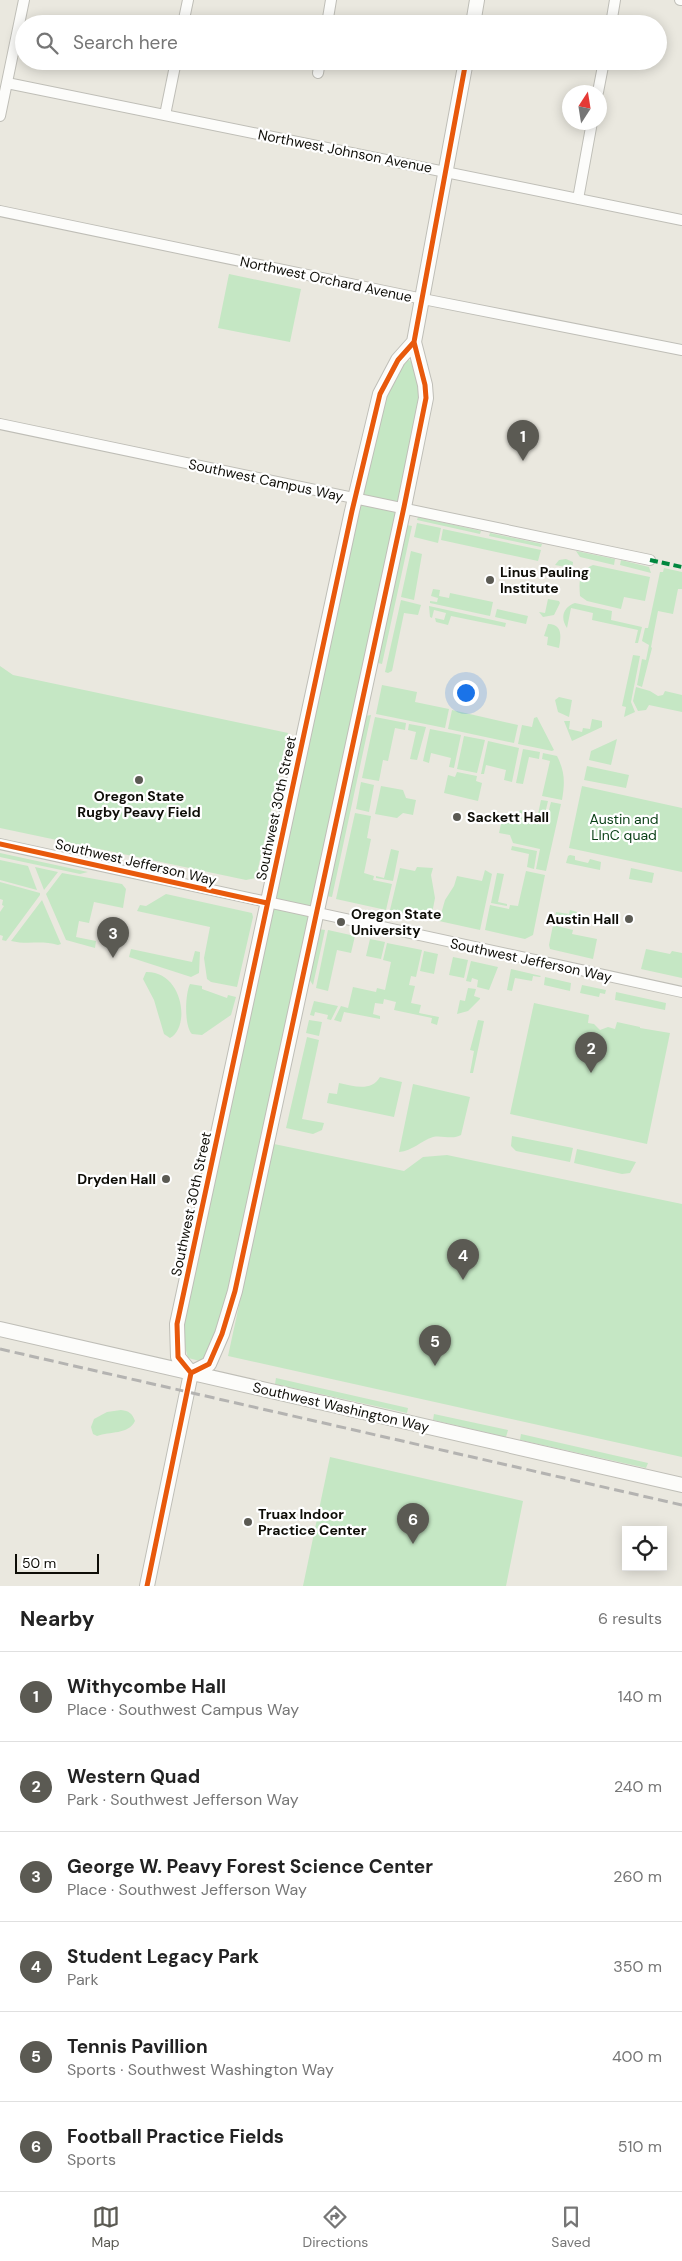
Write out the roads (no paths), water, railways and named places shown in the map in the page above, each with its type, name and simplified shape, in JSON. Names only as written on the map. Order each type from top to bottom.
[{"type":"street","points":[[21,15],[24,0]]},
{"type":"street","points":[[185,15],[188,0]]},
{"type":"street","points":[[328,15],[331,0]]},
{"type":"street","points":[[474,15],[477,0]]},
{"type":"street","points":[[612,15],[615,0]]},
{"type":"street","points":[[0,116],[15,44]]},
{"type":"street","points":[[165,115],[174,70]]},
{"type":"street","name":"Southwest 30th Street","points":[[414,342],[398,360],[380,394],[355,499],[267,903],[177,1324],[178,1357],[191,1373],[208,1364],[222,1334],[235,1291],[404,507],[426,398],[426,385],[414,342],[464,70]]},
{"type":"street","points":[[599,85],[602,70]]},
{"type":"street","name":"Northwest Johnson Avenue","points":[[7,83],[682,220]]},
{"type":"street","points":[[578,199],[591,130]]},
{"type":"street","name":"Northwest Orchard Avenue","points":[[0,211],[423,299],[682,350]]},
{"type":"street","name":"Southwest Campus Way","points":[[0,424],[650,560]]},
{"type":"street","name":"Southwest Jefferson Way","points":[[0,844],[682,992]]},
{"type":"street","name":"Southwest Washington Way","points":[[0,1329],[682,1485]]},
{"type":"street","points":[[147,1586],[191,1373]]},
{"type":"railway","points":[[0,1349],[682,1505]]},
{"type":"place","name":"Withycombe Hall","points":[[523,461]]},
{"type":"place","name":"Linus Pauling Institute","points":[[490,580]]},
{"type":"place","name":"Oregon State Rugby Peavy Field","points":[[139,780]]},
{"type":"place","name":"Sackett Hall","points":[[457,817]]},
{"type":"place","name":"Austin Hall","points":[[629,919]]},
{"type":"place","name":"Oregon State University","points":[[341,922]]},
{"type":"place","name":"George W. Peavy Forest Science Center","points":[[113,958]]},
{"type":"place","name":"Western Quad","points":[[591,1073]]},
{"type":"place","name":"Dryden Hall","points":[[166,1179]]},
{"type":"place","name":"Student Legacy Park","points":[[463,1280]]},
{"type":"place","name":"Tennis Pavillion","points":[[435,1366]]},
{"type":"place","name":"Truax Indoor Practice Center","points":[[248,1522]]},
{"type":"place","name":"Football Practice Fields","points":[[413,1544]]},
{"type":"park label","name":"Austin and LInC quad","points":[[624,828]]}]
